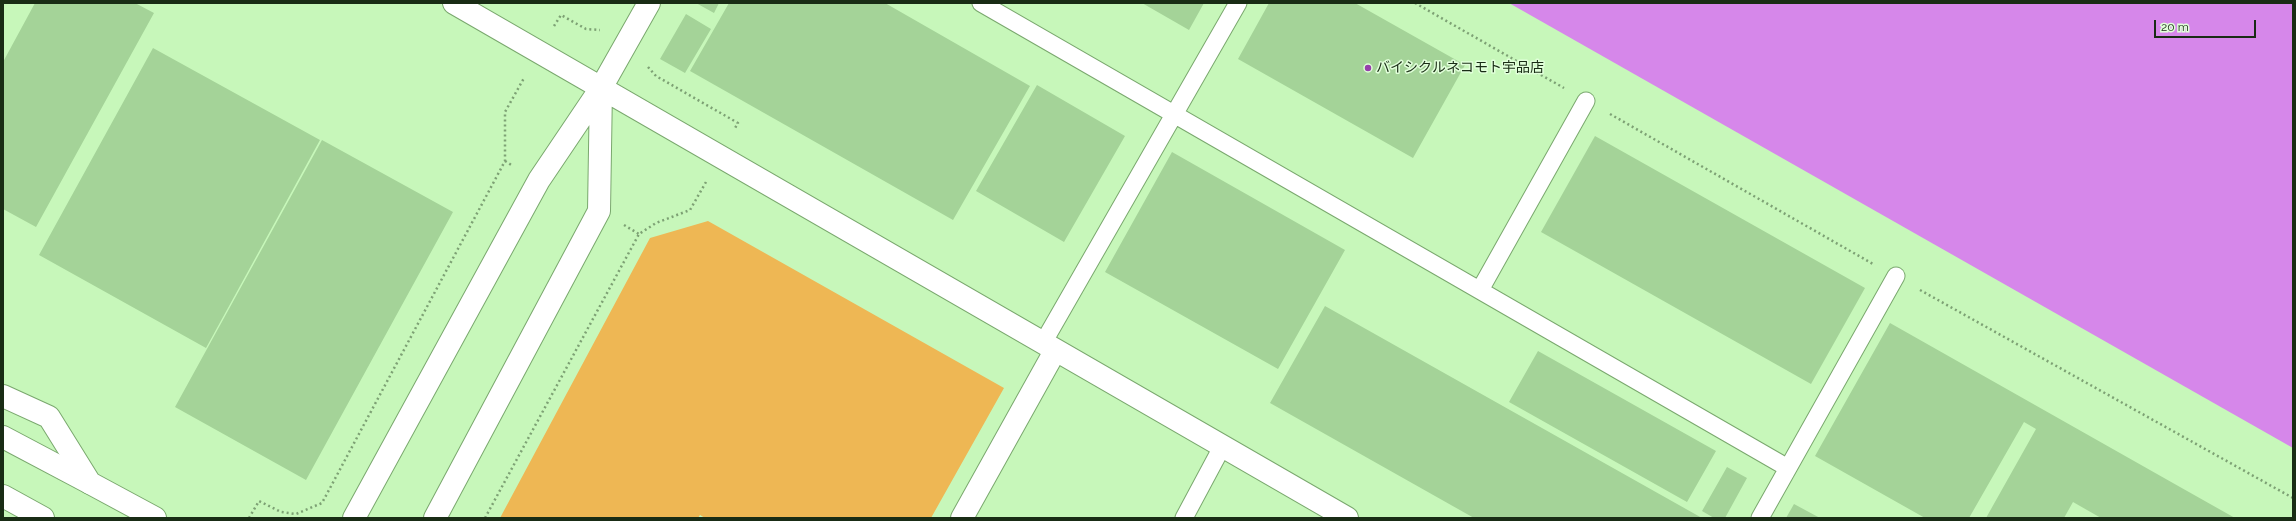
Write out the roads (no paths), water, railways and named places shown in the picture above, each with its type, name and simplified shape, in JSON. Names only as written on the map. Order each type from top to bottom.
[{"type":"main road","points":[[454,3],[1347,518]]},
{"type":"main road","points":[[354,518],[540,180],[601,88],[649,3]]},
{"type":"main road","points":[[435,518],[599,211],[601,88]]},
{"type":"main road","points":[[962,518],[1049,347]]},
{"type":"main road","points":[[3,396],[49,416],[90,483]]},
{"type":"main road","points":[[3,437],[155,518]]},
{"type":"main road","points":[[3,496],[43,518]]},
{"type":"lane","points":[[981,3],[1788,468]]},
{"type":"lane","points":[[1049,347],[1175,114],[1238,3]]},
{"type":"lane","points":[[1480,290],[1586,101]]},
{"type":"lane","points":[[1760,518],[1896,276]]},
{"type":"lane","points":[[1184,518],[1222,447]]},
{"type":"place","name":"バイシクルネコモト宇品店","points":[[1368,68]]}]
